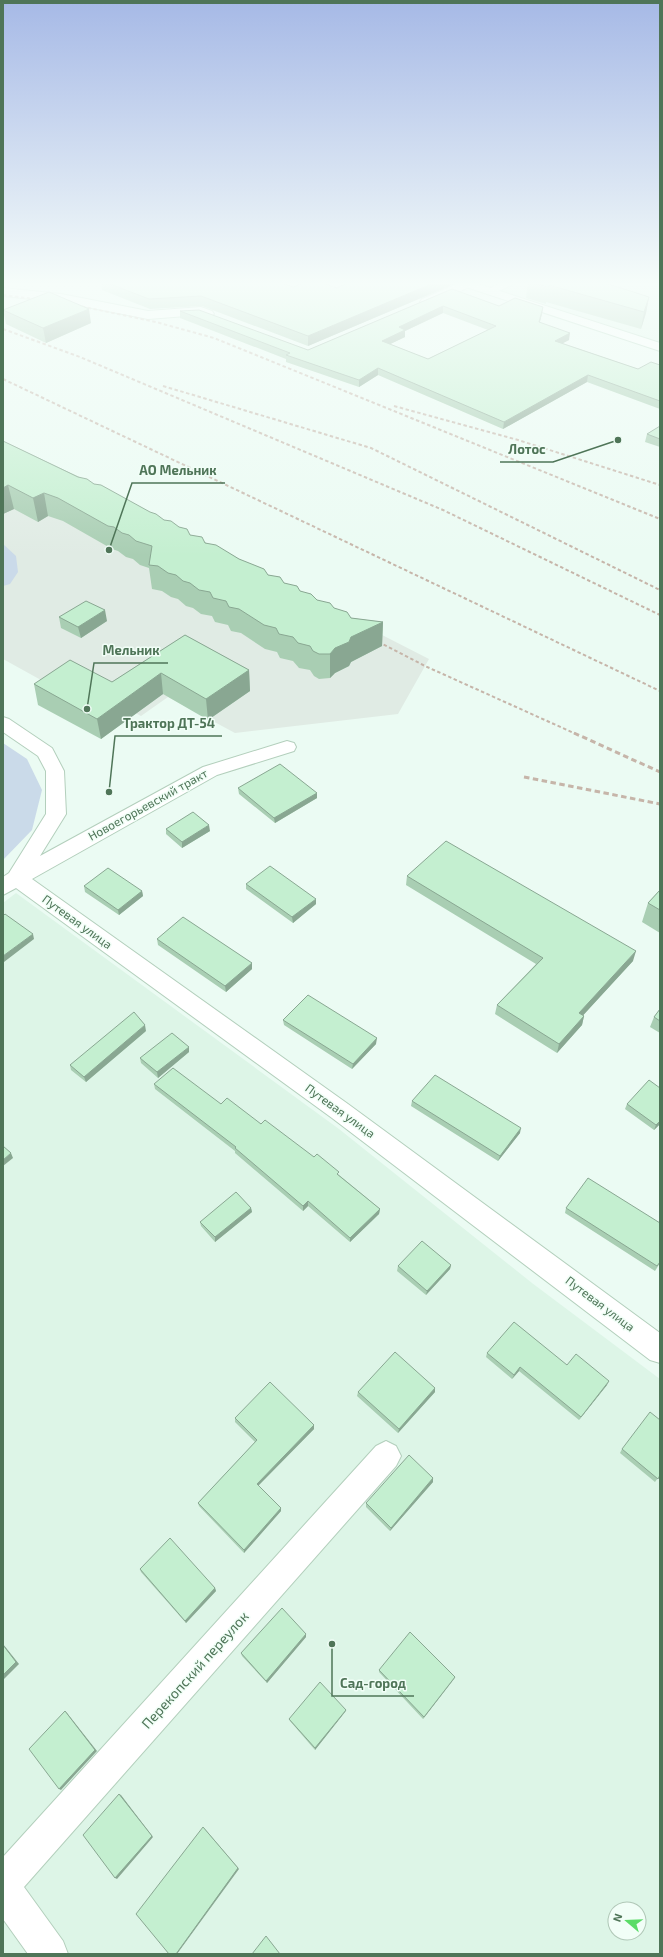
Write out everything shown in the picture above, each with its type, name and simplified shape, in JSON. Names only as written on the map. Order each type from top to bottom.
[{"type":"street","points":[[3,723],[45,752],[55,771],[56,814],[9,883]]},
{"type":"street","name":"Новоегорьевский тракт","points":[[9,883],[210,771],[287,747]]},
{"type":"street","name":"Путевая улица","points":[[9,883],[340,1111],[660,1350]]},
{"type":"street","name":"Перекопский переулок","points":[[3,1883],[386,1456]]},
{"type":"street","points":[[3,1888],[50,1954]]},
{"type":"shaded area","points":[[3,441],[429,659],[398,714],[235,733],[168,697],[141,716],[74,680],[59,690],[3,659]]},
{"type":"shaded area","points":[[3,544],[16,556],[18,572],[10,584],[3,586]]},
{"type":"shaded area","points":[[3,743],[27,759],[42,790],[32,830],[3,860]]},
{"type":"shaded area","points":[[16,893],[339,1129],[532,1283],[660,1379],[660,1954],[3,1954],[3,903]]},
{"type":"building","points":[[340,373],[370,373],[359,380]]},
{"type":"building","points":[[390,373],[660,373],[660,401],[588,375],[504,422]]},
{"type":"building","points":[[660,426],[660,439],[647,434]]},
{"type":"building","points":[[3,441],[78,477],[87,479],[94,484],[101,485],[156,514],[164,520],[171,521],[179,527],[187,529],[190,535],[202,537],[205,543],[216,545],[239,559],[264,569],[268,575],[280,577],[284,583],[297,586],[300,591],[311,594],[317,600],[330,603],[334,608],[347,612],[351,618],[383,622],[351,637],[349,642],[335,648],[330,654],[319,654],[313,651],[310,646],[298,643],[293,637],[279,634],[276,628],[264,625],[239,609],[229,607],[226,601],[213,598],[210,592],[199,590],[190,583],[183,581],[176,575],[168,573],[158,566],[149,565],[152,546],[136,541],[129,535],[122,533],[114,527],[108,526],[58,498],[44,493],[33,498],[8,485],[3,488]]},
{"type":"building","points":[[86,601],[105,610],[78,627],[59,617]]},
{"type":"building","points":[[185,635],[249,670],[206,699],[161,673],[97,719],[34,684],[70,660],[112,682]]},
{"type":"building","points":[[280,764],[317,793],[274,818],[238,788]]},
{"type":"building","points":[[193,812],[209,825],[182,842],[166,829]]},
{"type":"building","points":[[446,841],[636,951],[579,1013],[584,1016],[559,1044],[497,1005],[543,958],[407,876]]},
{"type":"building","points":[[270,866],[316,899],[292,917],[246,884]]},
{"type":"building","points":[[108,868],[142,891],[118,910],[84,886]]},
{"type":"building","points":[[660,890],[660,910],[648,903]]},
{"type":"building","points":[[5,914],[33,934],[3,956],[3,916]]},
{"type":"building","points":[[183,917],[252,963],[225,986],[157,939]]},
{"type":"building","points":[[308,995],[377,1038],[353,1064],[283,1020]]},
{"type":"building","points":[[660,1009],[660,1021],[654,1017]]},
{"type":"building","points":[[134,1012],[145,1025],[84,1077],[70,1065]]},
{"type":"building","points":[[172,1033],[189,1047],[157,1072],[140,1058]]},
{"type":"building","points":[[173,1068],[221,1104],[227,1098],[261,1124],[265,1120],[314,1157],[317,1154],[339,1172],[337,1174],[380,1209],[350,1238],[308,1201],[303,1206],[235,1148],[236,1147],[154,1084]]},
{"type":"building","points":[[435,1075],[521,1128],[500,1156],[412,1101]]},
{"type":"building","points":[[649,1080],[660,1088],[660,1121],[656,1125],[627,1104]]},
{"type":"building","points":[[3,1146],[11,1153],[3,1160]]},
{"type":"building","points":[[588,1178],[660,1223],[660,1262],[657,1266],[566,1208]]},
{"type":"building","points":[[236,1192],[251,1208],[215,1237],[200,1222]]},
{"type":"building","points":[[422,1241],[451,1265],[427,1291],[398,1266]]},
{"type":"building","points":[[514,1322],[567,1365],[576,1354],[609,1381],[581,1417],[520,1367],[514,1375],[487,1353]]},
{"type":"building","points":[[395,1352],[435,1388],[399,1429],[358,1392]]},
{"type":"building","points":[[270,1382],[314,1425],[257,1484],[281,1508],[244,1550],[198,1503],[257,1440],[235,1418]]},
{"type":"building","points":[[650,1412],[660,1420],[660,1475],[658,1479],[622,1449]]},
{"type":"building","points":[[409,1455],[433,1478],[391,1528],[366,1503]]},
{"type":"building","points":[[170,1538],[215,1588],[185,1621],[140,1569]]},
{"type":"building","points":[[282,1608],[306,1634],[266,1681],[241,1653]]},
{"type":"building","points":[[410,1632],[455,1677],[424,1717],[379,1670]]},
{"type":"building","points":[[3,1645],[16,1662],[3,1675]]},
{"type":"building","points":[[320,1682],[346,1710],[315,1748],[289,1719]]},
{"type":"building","points":[[65,1711],[95,1750],[59,1789],[29,1749]]},
{"type":"building","points":[[119,1794],[152,1836],[115,1878],[83,1835]]},
{"type":"building","points":[[203,1827],[238,1868],[176,1954],[169,1954],[136,1914]]},
{"type":"building","points":[[266,1936],[280,1954],[252,1954]]},
{"type":"railway","points":[[119,373],[443,510],[660,615]]},
{"type":"railway","points":[[301,373],[660,519]]},
{"type":"railway","points":[[3,379],[660,691]]},
{"type":"railway","points":[[163,386],[371,448],[660,590]]},
{"type":"railway","points":[[394,406],[518,440],[660,485]]},
{"type":"railway","points":[[373,639],[425,666],[576,734]]},
{"type":"railway","points":[[574,733],[660,772]]},
{"type":"railway","points":[[524,777],[660,804]]},
{"type":"place","name":"Лотос","points":[[618,440]]},
{"type":"place","name":"АО Мельник","points":[[109,550]]},
{"type":"place","name":"Мельник","points":[[87,709]]},
{"type":"place","name":"Трактор ДТ-54","points":[[109,792]]},
{"type":"place","name":"Сад-город","points":[[332,1644]]}]
